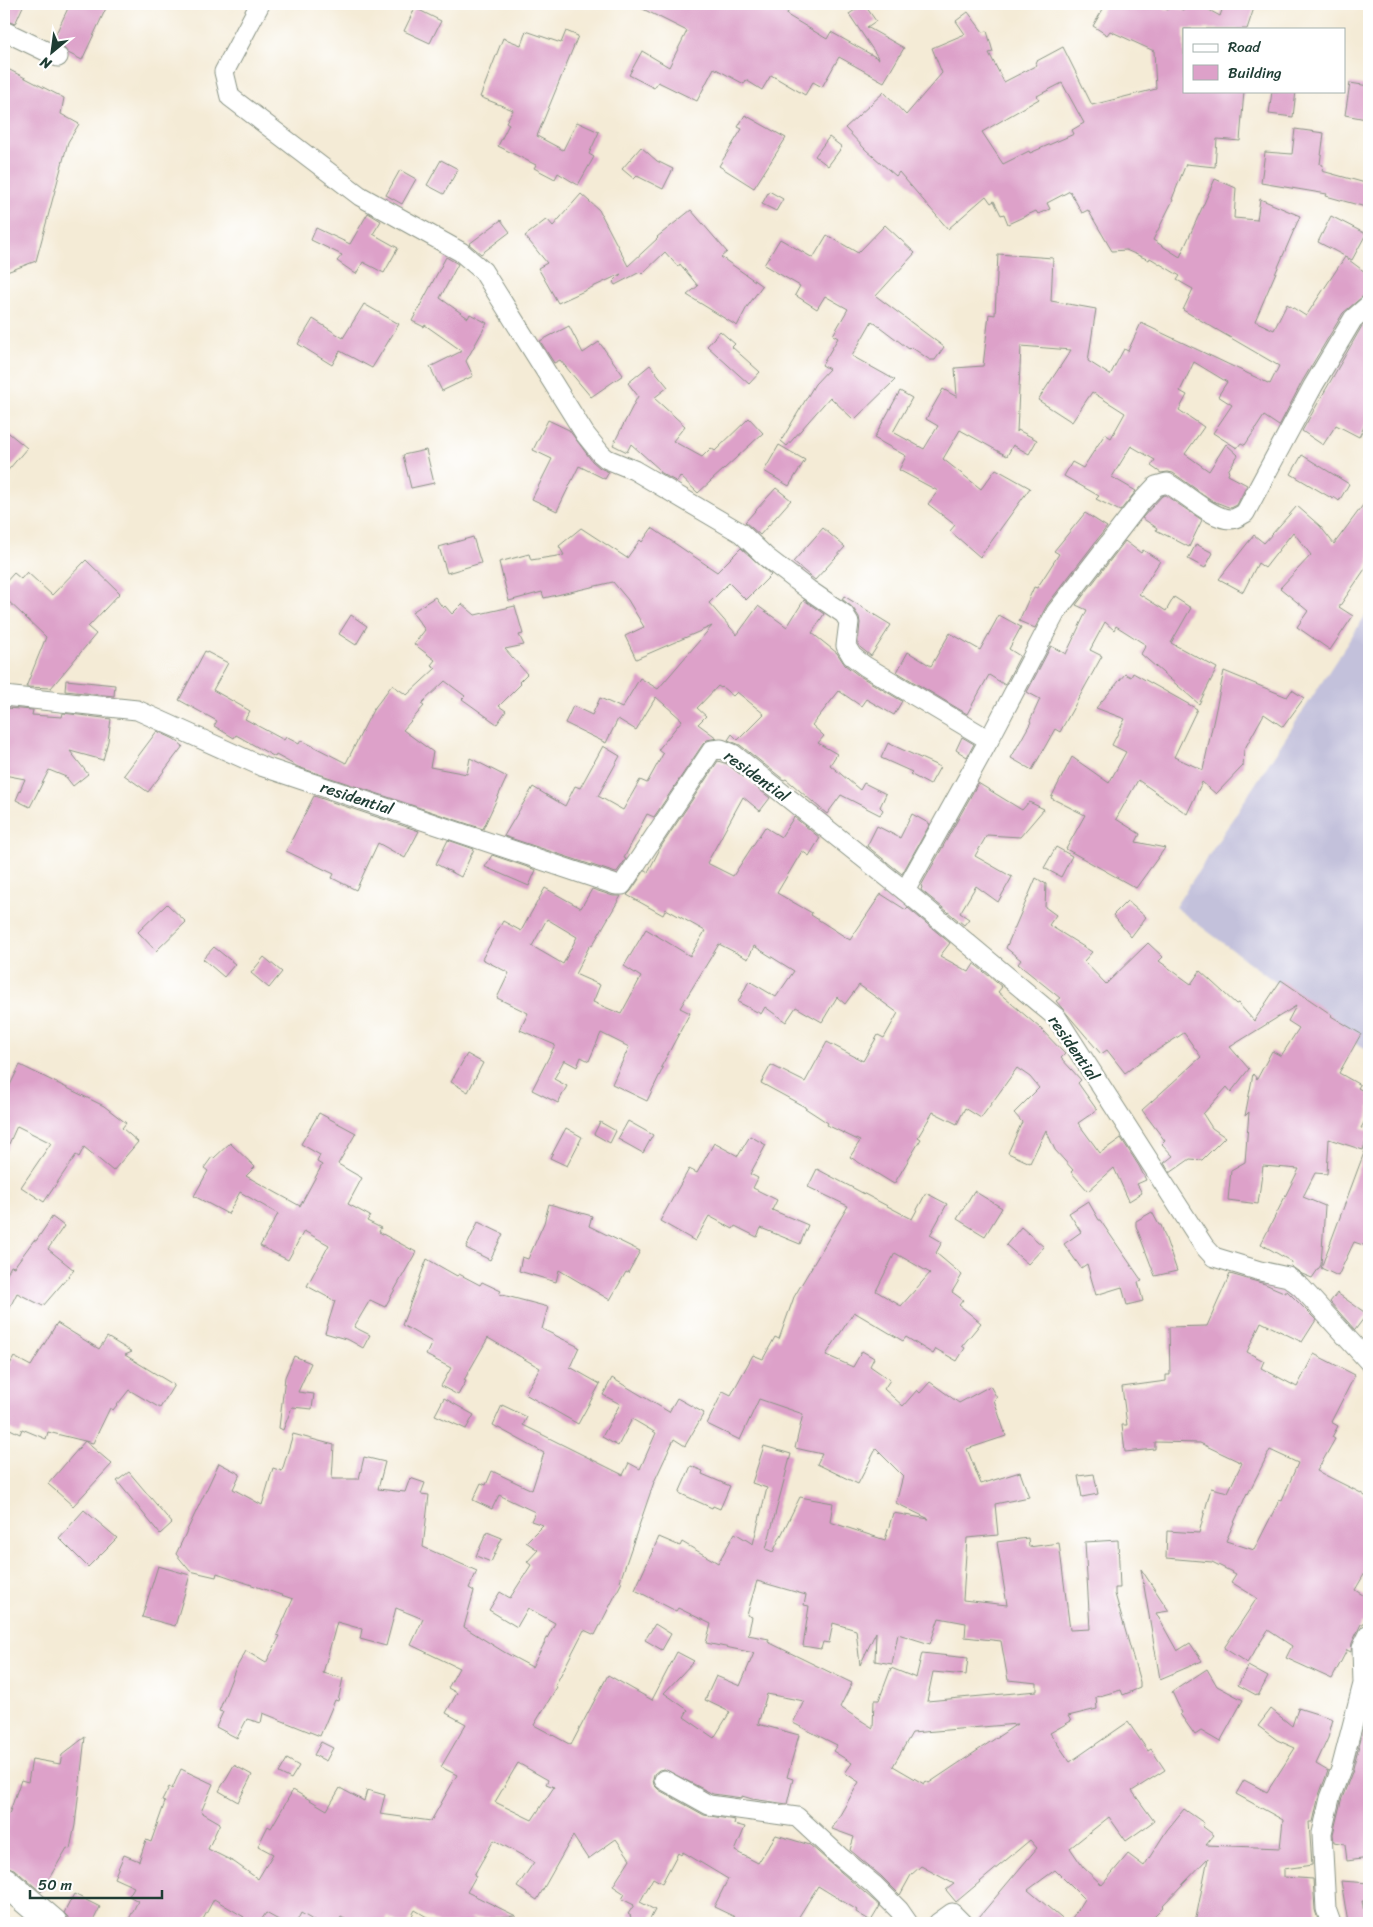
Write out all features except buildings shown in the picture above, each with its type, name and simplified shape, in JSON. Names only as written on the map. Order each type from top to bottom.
[{"type":"street","points":[[260,4],[224,72],[230,97],[360,196],[461,252],[483,271],[585,434],[601,454],[634,470],[741,533],[766,557],[844,614],[849,622],[846,646],[852,656],[865,666],[989,740]]},
{"type":"street","points":[[4,31],[58,57]]},
{"type":"street","points":[[905,891],[989,740],[1056,612],[1141,502],[1156,486],[1166,483],[1222,518],[1233,520],[1245,513],[1313,386],[1353,319],[1369,305]]},
{"type":"street","name":"residential","points":[[4,696],[137,710],[261,766],[622,885],[712,750],[720,749],[733,754],[905,891],[1056,1018],[1199,1238],[1214,1257],[1260,1271],[1288,1277],[1301,1286],[1369,1362]]},
{"type":"street","points":[[1331,1923],[1326,1909],[1322,1833],[1330,1798],[1341,1769],[1363,1684],[1362,1648],[1369,1634]]},
{"type":"street","points":[[664,1780],[709,1805],[798,1818],[838,1856],[874,1885],[899,1910],[908,1923]]},
{"type":"street","points":[[4,1881],[53,1923]]},
{"type":"street","points":[[938,1923],[952,1914],[962,1923]]},
{"type":"shaded area","points":[[1369,610],[1369,1052],[1175,907]]}]
